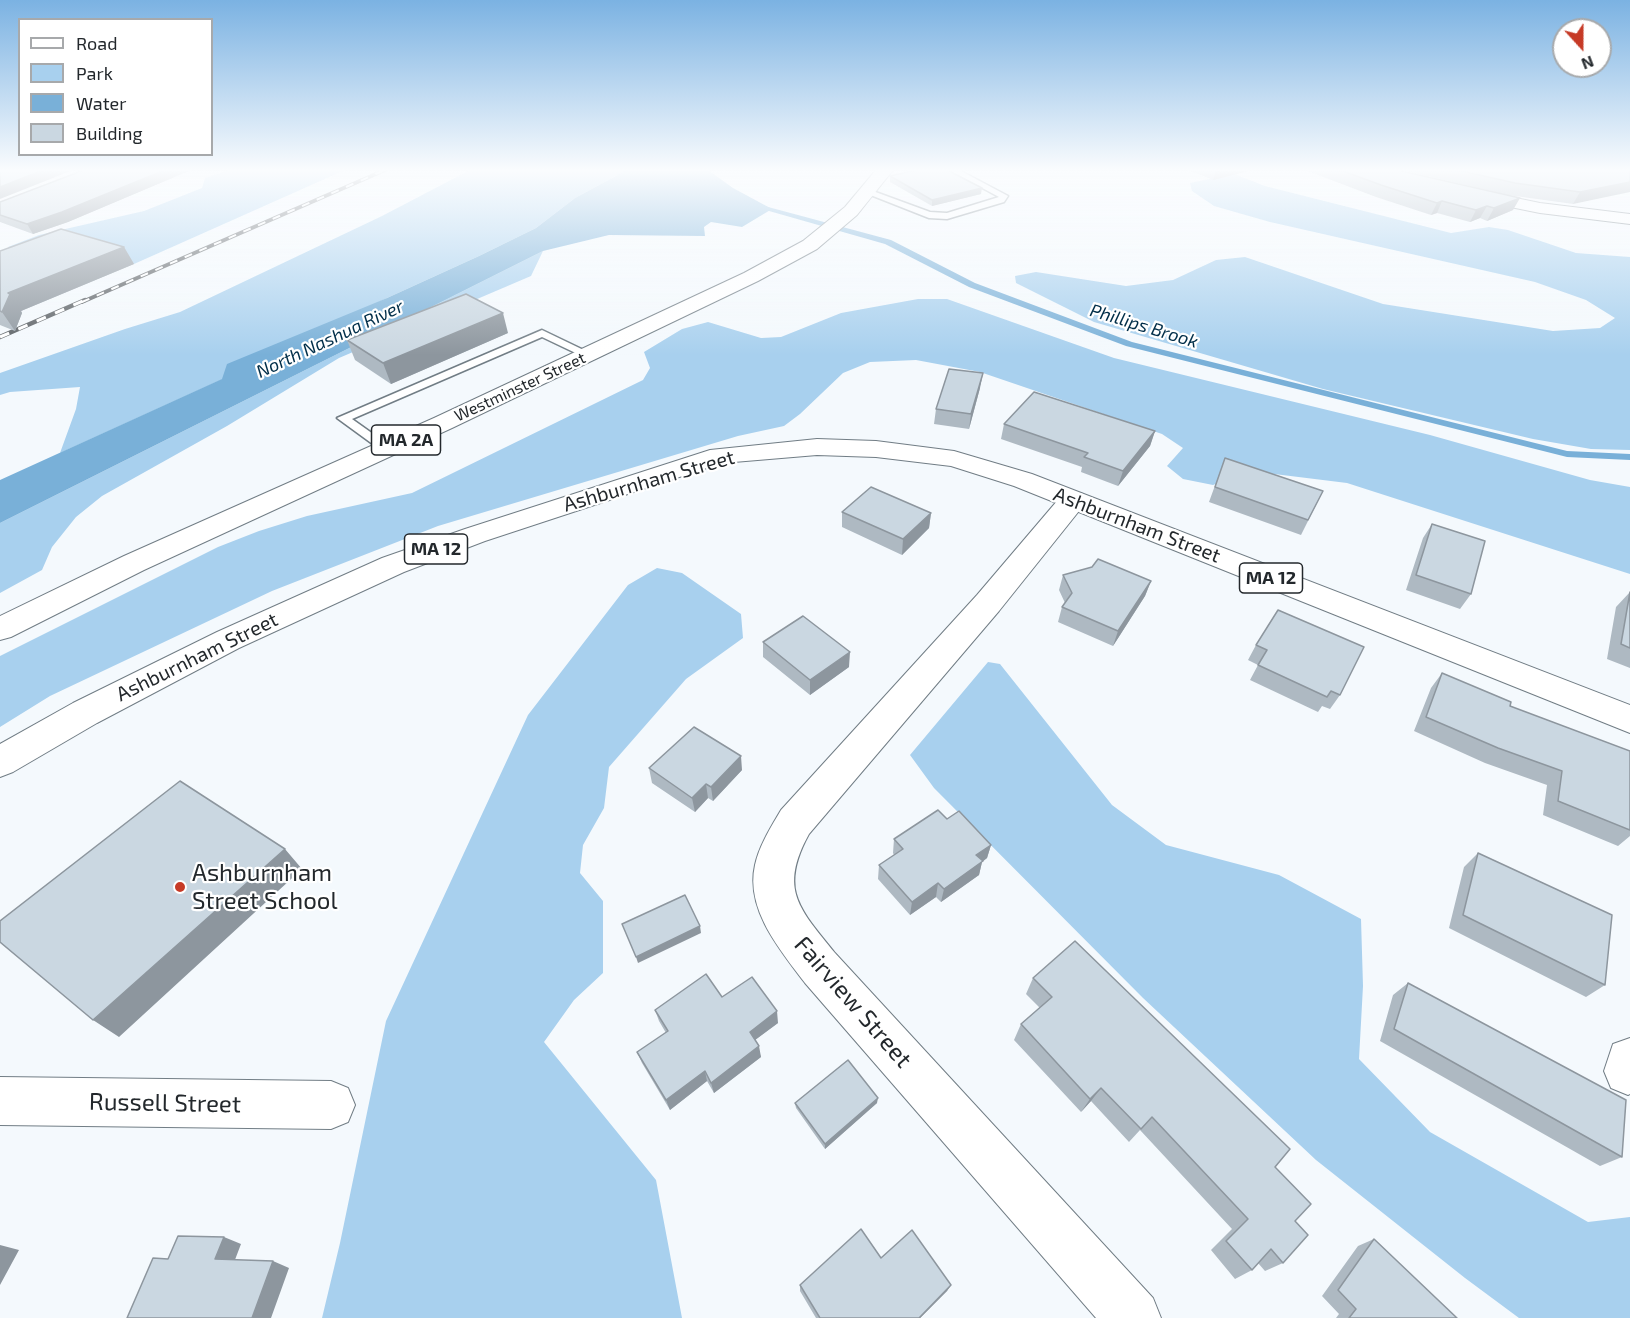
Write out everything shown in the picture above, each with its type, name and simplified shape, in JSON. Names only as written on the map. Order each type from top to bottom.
[{"type":"main road","name":"Westminster Street","points":[[0,629],[134,563],[588,355],[751,277],[810,245],[826,232]]},
{"type":"main road","name":"Ashburnham Street","points":[[0,762],[85,713],[228,640],[393,565],[475,534],[719,456],[817,447],[908,452],[954,459],[1023,480],[1630,719]]},
{"type":"main road","name":"Fairview Street","points":[[1073,500],[988,603],[795,822],[778,850],[772,883],[776,899],[791,929],[820,968],[1133,1318]]},
{"type":"main road","name":"Russell Street","points":[[0,1101],[331,1105]]},
{"type":"lane","points":[[385,449],[343,418],[542,333],[588,355]]},
{"type":"green space","points":[[54,232],[207,232],[134,264],[95,253],[17,254],[8,247]]},
{"type":"green space","points":[[349,232],[529,232],[223,379],[60,453],[76,409],[80,387],[10,392],[0,395],[0,373],[180,312]]},
{"type":"green space","points":[[1312,232],[1512,232],[1576,253],[1630,257],[1630,450],[1591,449],[1533,439],[1323,389],[1094,322],[1016,283],[1015,276],[1036,272],[1126,286],[1173,280],[1216,260],[1245,257],[1383,304],[1553,331],[1600,328],[1615,318],[1586,300],[1535,282]]},
{"type":"green space","points":[[543,251],[531,276],[339,358],[227,426],[102,496],[76,517],[52,547],[42,570],[0,593],[0,523]]},
{"type":"green space","points":[[918,299],[947,299],[1114,358],[1430,435],[1590,480],[1630,487],[1630,574],[1347,483],[1250,471],[1213,485],[1183,479],[1167,466],[1183,448],[1162,434],[980,372],[916,360],[870,362],[843,373],[784,426],[738,436],[438,526],[272,591],[50,696],[0,727],[0,656],[218,547],[307,516],[412,493],[643,380],[650,368],[644,352],[682,329],[708,322],[761,338],[781,337],[841,313]]},
{"type":"green space","points":[[657,568],[682,573],[741,614],[743,638],[686,679],[609,767],[604,808],[583,845],[580,873],[603,901],[603,973],[574,1000],[544,1042],[656,1180],[682,1318],[322,1318],[386,1021],[528,715],[628,585]]},
{"type":"green space","points":[[988,662],[1000,664],[1112,805],[1166,845],[1279,875],[1361,919],[1363,986],[1359,1059],[1430,1132],[1588,1222],[1630,1217],[1630,1318],[1519,1318],[1465,1278],[1316,1160],[1143,998],[934,788],[910,755]]},
{"type":"water","name":"North Nashua River","points":[[529,232],[705,232],[705,236],[609,235],[543,251],[0,523],[0,480],[222,379],[227,364],[387,298]]},
{"type":"building","points":[[54,232],[70,232],[124,247],[8,293],[10,294],[2,312],[0,311],[0,251]]},
{"type":"building","points":[[466,294],[503,313],[383,363],[347,340]]},
{"type":"building","points":[[949,369],[983,373],[971,414],[936,409]]},
{"type":"building","points":[[1034,392],[1155,431],[1123,471],[1084,457],[1088,453],[1004,424]]},
{"type":"building","points":[[1225,458],[1323,491],[1308,520],[1215,487]]},
{"type":"building","points":[[871,487],[931,513],[903,539],[842,512]]},
{"type":"building","points":[[1432,524],[1485,541],[1471,594],[1416,575]]},
{"type":"building","points":[[1098,559],[1151,581],[1118,631],[1062,607],[1072,593],[1063,575],[1092,567]]},
{"type":"building","points":[[1630,592],[1630,648],[1621,644]]},
{"type":"building","points":[[1278,610],[1364,647],[1340,695],[1331,691],[1327,697],[1258,665],[1267,650],[1256,645]]},
{"type":"building","points":[[803,616],[850,652],[810,680],[763,642]]},
{"type":"building","points":[[1442,673],[1511,702],[1510,706],[1630,751],[1630,830],[1558,801],[1562,771],[1498,748],[1426,717]]},
{"type":"building","points":[[694,727],[741,756],[711,787],[706,784],[692,798],[649,768]]},
{"type":"building","points":[[180,781],[285,849],[93,1020],[0,942],[0,921]]},
{"type":"building","points":[[938,810],[947,819],[959,811],[991,845],[976,855],[983,861],[944,889],[938,883],[912,902],[879,865],[903,849],[894,839]]},
{"type":"building","points":[[1478,853],[1612,915],[1605,985],[1463,915]]},
{"type":"building","points":[[685,895],[700,926],[636,957],[622,924]]},
{"type":"building","points":[[1075,941],[1290,1149],[1275,1167],[1311,1204],[1295,1221],[1308,1235],[1283,1263],[1271,1249],[1252,1270],[1226,1241],[1248,1219],[1152,1117],[1141,1129],[1101,1088],[1090,1099],[1021,1024],[1052,997],[1033,978]]},
{"type":"building","points":[[706,974],[722,997],[752,977],[777,1011],[750,1032],[759,1046],[711,1083],[705,1071],[666,1100],[637,1052],[668,1031],[655,1010]]},
{"type":"building","points":[[1408,983],[1626,1100],[1622,1157],[1394,1029]]},
{"type":"building","points":[[848,1060],[878,1098],[825,1144],[795,1103]]},
{"type":"building","points":[[861,1229],[881,1258],[912,1230],[951,1285],[919,1318],[820,1318],[800,1285]]},
{"type":"building","points":[[178,1236],[224,1237],[215,1259],[273,1261],[252,1318],[127,1318],[153,1258],[168,1259]]},
{"type":"building","points":[[1374,1239],[1457,1318],[1349,1318],[1356,1309],[1338,1290]]},
{"type":"waterway","name":"Phillips Brook","points":[[850,232],[888,242],[972,285],[1129,344],[1567,454],[1630,457]]},
{"type":"railway","points":[[82,302],[244,232]]},
{"type":"railway","points":[[0,337],[85,300]]},
{"type":"place","name":"Ashburnham Street School","points":[[180,887]]}]
